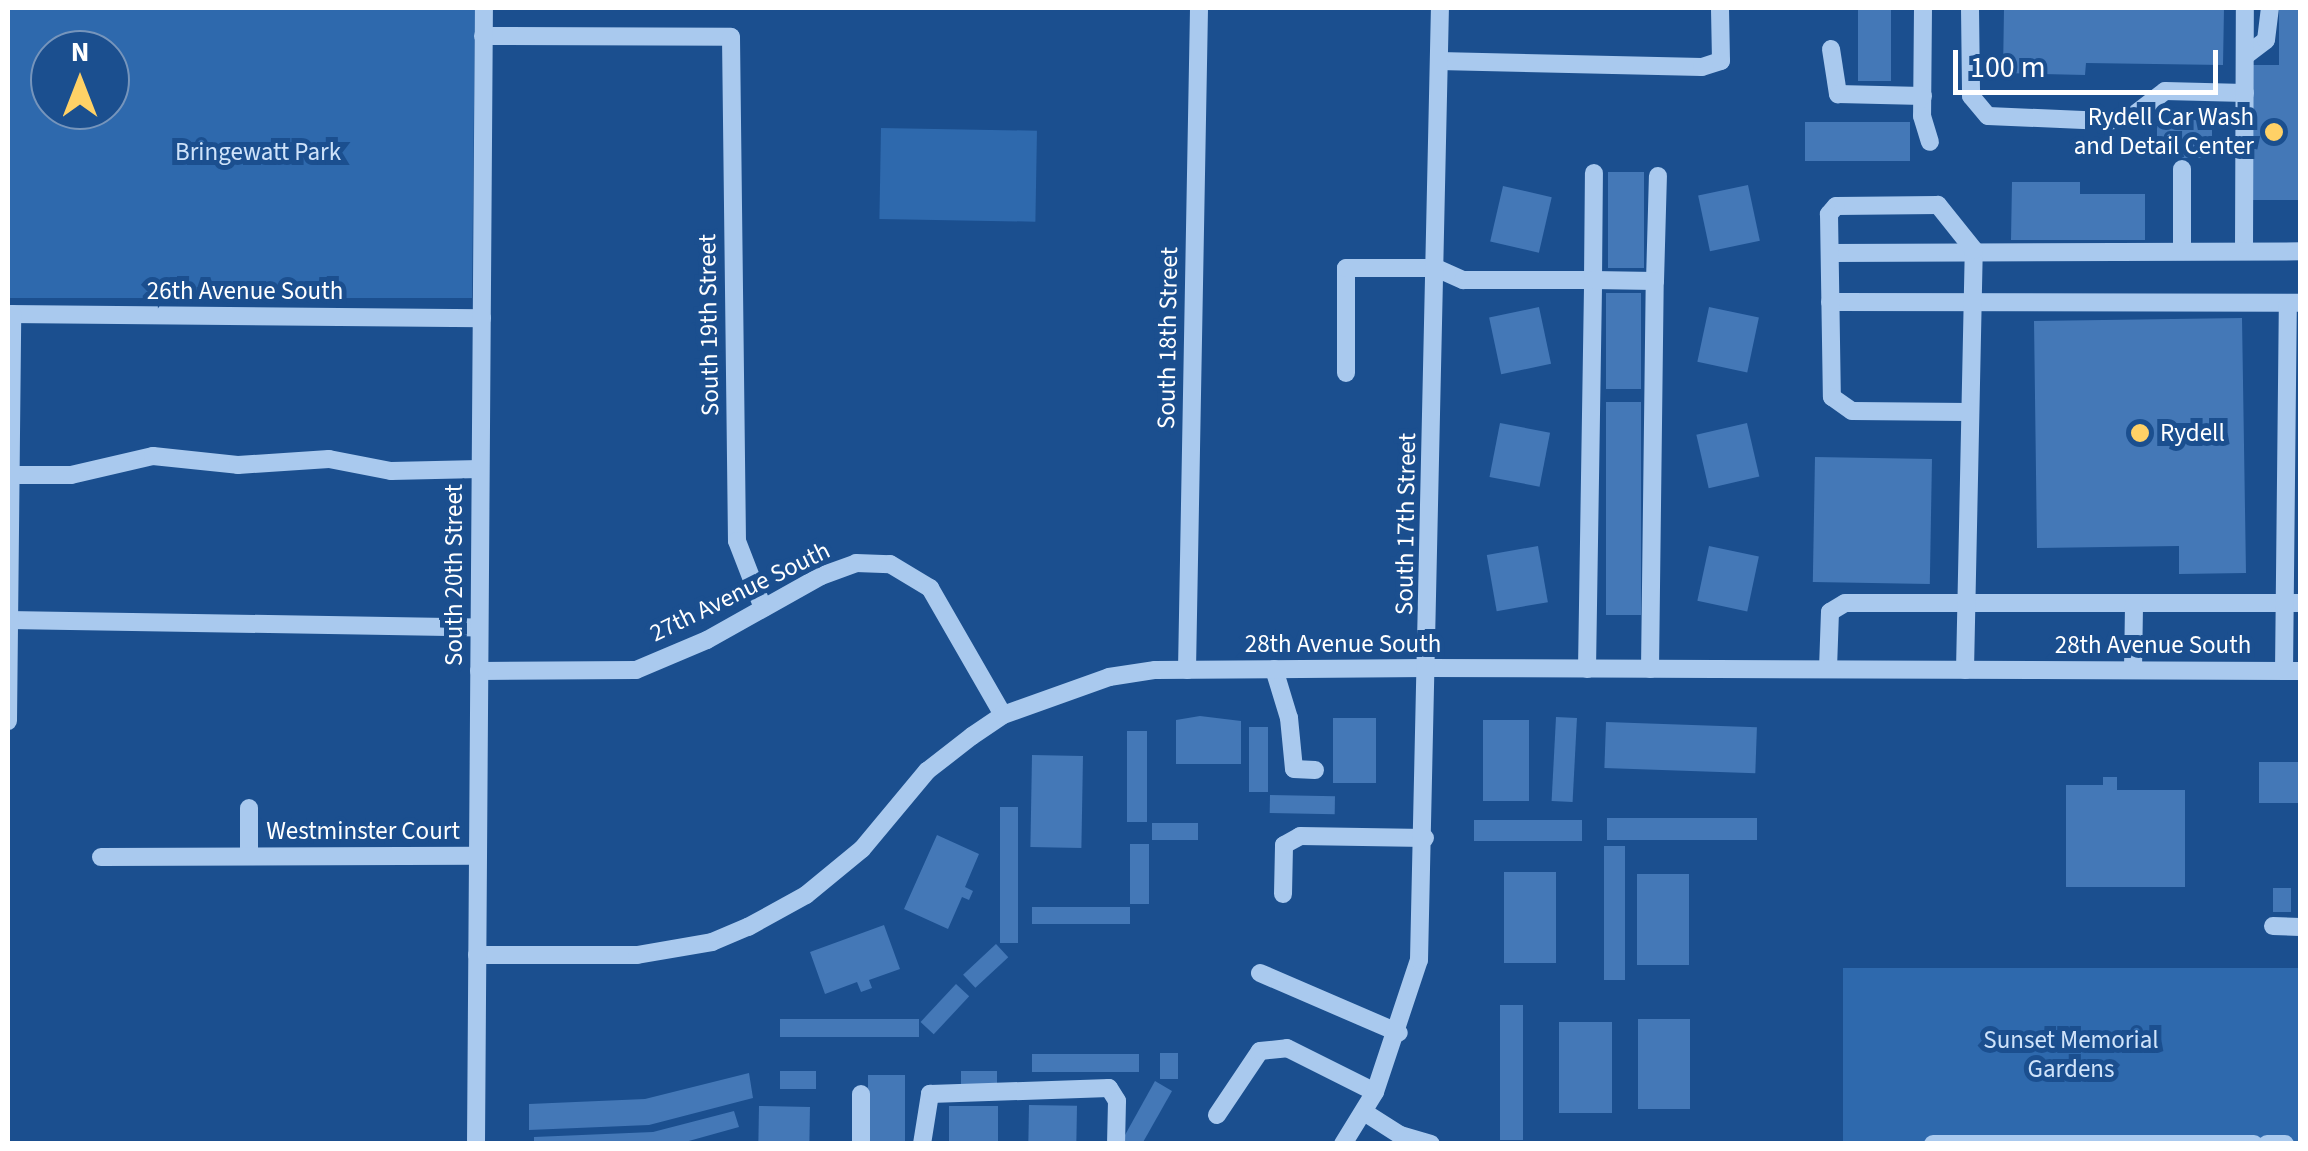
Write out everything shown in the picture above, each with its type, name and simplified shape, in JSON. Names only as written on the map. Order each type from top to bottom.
[{"type":"street","name":"South 20th Street","points":[[476,1144],[484,8]]},
{"type":"street","name":"South 18th Street","points":[[1188,670],[1199,8]]},
{"type":"street","name":"South 17th Street","points":[[1342,1144],[1375,1092],[1398,1033],[1419,960],[1425,838],[1440,8]]},
{"type":"street","points":[[1439,61],[1702,67],[1721,61],[1720,8]]},
{"type":"street","points":[[1922,8],[1923,96],[1930,142]]},
{"type":"street","points":[[1970,8],[1971,96],[1988,116],[2118,120],[2141,112],[2164,90],[2245,92]]},
{"type":"street","points":[[2244,251],[2246,8]]},
{"type":"street","points":[[2245,56],[2266,40],[2270,8]]},
{"type":"street","name":"South 19th Street","points":[[483,36],[730,37],[737,541],[763,608]]},
{"type":"street","points":[[1831,49],[1838,94],[1923,96]]},
{"type":"street","points":[[2182,169],[2182,251]]},
{"type":"street","points":[[1588,669],[1594,173]]},
{"type":"street","points":[[1650,669],[1658,176]]},
{"type":"street","points":[[1965,670],[1974,250],[1938,206],[1846,203],[1829,214],[1830,388],[1837,404],[1852,411],[1968,412]]},
{"type":"street","points":[[1830,253],[2300,251]]},
{"type":"street","points":[[1346,373],[1346,268],[1436,268],[1463,280],[1655,281]]},
{"type":"street","points":[[1830,302],[2294,303],[2292,671]]},
{"type":"street","points":[[8,721],[10,314]]},
{"type":"street","name":"26th Avenue South","points":[[10,314],[482,318]]},
{"type":"street","points":[[10,474],[71,474],[153,456],[238,466],[329,459],[391,471],[480,469]]},
{"type":"street","name":"27th Avenue South","points":[[478,671],[636,670],[856,564],[890,564],[911,573],[930,588],[1003,716]]},
{"type":"street","points":[[2134,603],[2134,670]]},
{"type":"street","points":[[1828,670],[1828,624],[1836,606],[2293,603]]},
{"type":"street","points":[[8,620],[478,627]]},
{"type":"street","name":"28th Avenue South","points":[[477,955],[638,954],[712,942],[748,926],[833,874],[927,771],[1003,716],[1109,676],[1188,670],[1428,668],[2292,671]]},
{"type":"street","points":[[1274,669],[1289,718],[1294,769],[1315,770]]},
{"type":"street","name":"Westminster Court","points":[[249,808],[249,855]]},
{"type":"street","points":[[1284,894],[1284,845],[1300,836],[1425,838]]},
{"type":"street","name":"Westminster Court","points":[[101,857],[477,856]]},
{"type":"street","points":[[2272,926],[2300,927]]},
{"type":"street","points":[[1260,974],[1398,1033]]},
{"type":"street","points":[[1217,1115],[1260,1051],[1287,1048],[1375,1092]]},
{"type":"street","points":[[922,1144],[930,1094],[1108,1088],[1117,1100],[1116,1144]]},
{"type":"street","points":[[861,1094],[861,1144]]},
{"type":"street","points":[[1364,1112],[1400,1135],[1431,1144]]},
{"type":"street","points":[[1932,1144],[2254,1144]]},
{"type":"street","points":[[2267,1144],[2286,1144]]},
{"type":"green space","name":"Bringewatt Park","points":[[8,8],[475,8],[472,298],[8,298]]},
{"type":"green space","points":[[881,128],[1037,131],[1035,222],[879,219]]},
{"type":"green space","name":"Sunset Memorial Gardens","points":[[1843,968],[2300,968],[2300,1144],[1843,1144]]},
{"type":"building","points":[[1858,8],[1891,8],[1891,81],[1858,81]]},
{"type":"building","points":[[2004,8],[2224,8],[2223,65],[2086,63],[2085,75],[2003,73]]},
{"type":"building","name":"Rydell Car Wash and Detail Center","points":[[2279,8],[2300,8],[2300,200],[2248,200],[2248,65],[2279,65]]},
{"type":"building","points":[[2157,120],[2212,120],[2212,158],[2157,158]]},
{"type":"building","points":[[1805,122],[1910,122],[1910,161],[1805,161]]},
{"type":"building","points":[[1608,172],[1644,172],[1644,268],[1608,268]]},
{"type":"building","points":[[2012,182],[2080,182],[2080,194],[2145,194],[2145,240],[2011,240]]},
{"type":"building","points":[[1748,185],[1760,241],[1710,251],[1698,196]]},
{"type":"building","points":[[1503,186],[1552,197],[1539,253],[1490,242]]},
{"type":"building","points":[[1606,293],[1641,293],[1641,389],[1606,389]]},
{"type":"building","points":[[1539,307],[1551,364],[1501,374],[1489,318]]},
{"type":"building","points":[[1709,307],[1759,318],[1747,372],[1697,362]]},
{"type":"building","name":"Rydell","points":[[2242,318],[2246,573],[2179,574],[2179,546],[2037,548],[2034,321]]},
{"type":"building","points":[[1606,402],[1641,402],[1641,615],[1606,615]]},
{"type":"building","points":[[1500,423],[1550,433],[1540,487],[1490,477]]},
{"type":"building","points":[[1747,423],[1759,477],[1709,488],[1696,435]]},
{"type":"building","points":[[1815,457],[1932,459],[1930,584],[1813,582]]},
{"type":"building","points":[[1538,546],[1548,602],[1497,611],[1487,555]]},
{"type":"building","points":[[1709,546],[1759,557],[1747,611],[1697,601]]},
{"type":"building","points":[[1200,716],[1241,721],[1241,764],[1176,764],[1176,720]]},
{"type":"building","points":[[1556,717],[1577,718],[1573,802],[1552,801]]},
{"type":"building","points":[[1333,718],[1376,718],[1376,783],[1333,783]]},
{"type":"building","points":[[1483,720],[1529,720],[1529,801],[1483,801]]},
{"type":"building","points":[[1606,722],[1757,727],[1755,773],[1604,768]]},
{"type":"building","points":[[1249,727],[1268,727],[1268,792],[1249,792]]},
{"type":"building","points":[[1127,731],[1147,731],[1147,822],[1127,822]]},
{"type":"building","points":[[1032,755],[1083,756],[1081,848],[1030,847]]},
{"type":"building","points":[[2259,762],[2300,762],[2300,803],[2259,803]]},
{"type":"building","points":[[2103,777],[2117,777],[2117,790],[2185,790],[2185,887],[2066,887],[2066,785],[2103,785]]},
{"type":"building","points":[[1270,795],[1335,796],[1335,814],[1270,813]]},
{"type":"building","points":[[1000,807],[1018,807],[1018,943],[1000,943]]},
{"type":"building","points":[[1607,818],[1757,818],[1757,840],[1607,840]]},
{"type":"building","points":[[1474,820],[1582,820],[1582,841],[1474,841]]},
{"type":"building","points":[[1152,823],[1198,823],[1198,840],[1152,840]]},
{"type":"building","points":[[937,835],[979,854],[965,887],[973,891],[969,900],[962,897],[948,929],[904,909]]},
{"type":"building","points":[[1130,844],[1149,844],[1149,904],[1130,904]]},
{"type":"building","points":[[1604,846],[1625,846],[1625,980],[1604,980]]},
{"type":"building","points":[[1504,872],[1556,872],[1556,963],[1504,963]]},
{"type":"building","points":[[1637,874],[1689,874],[1689,965],[1637,965]]},
{"type":"building","points":[[2273,888],[2291,888],[2291,912],[2273,912]]},
{"type":"building","points":[[1032,907],[1130,907],[1130,924],[1032,924]]},
{"type":"building","points":[[884,925],[900,969],[869,980],[872,988],[861,992],[857,982],[825,994],[810,952]]},
{"type":"building","points":[[996,944],[1008,957],[975,988],[963,975]]},
{"type":"building","points":[[956,984],[969,996],[934,1034],[921,1022]]},
{"type":"building","points":[[1500,1005],[1523,1005],[1523,1140],[1500,1140]]},
{"type":"building","points":[[780,1019],[919,1019],[919,1037],[780,1037]]},
{"type":"building","points":[[1638,1019],[1690,1019],[1690,1109],[1638,1109]]},
{"type":"building","points":[[1559,1022],[1612,1022],[1612,1113],[1559,1113]]},
{"type":"building","points":[[1160,1053],[1178,1053],[1178,1079],[1160,1079]]},
{"type":"building","points":[[1032,1054],[1139,1054],[1139,1072],[1032,1072]]},
{"type":"building","points":[[780,1071],[816,1071],[816,1089],[780,1089]]},
{"type":"building","points":[[961,1071],[997,1071],[997,1086],[961,1086]]},
{"type":"building","points":[[749,1073],[753,1098],[649,1125],[529,1130],[529,1104],[645,1099]]},
{"type":"building","points":[[868,1075],[905,1075],[905,1144],[868,1144]]},
{"type":"building","points":[[1155,1081],[1172,1091],[1142,1144],[1120,1144]]},
{"type":"building","points":[[1029,1105],[1077,1106],[1076,1144],[1028,1144]]},
{"type":"building","points":[[759,1106],[810,1107],[809,1144],[758,1144]]},
{"type":"building","points":[[949,1106],[998,1106],[998,1144],[949,1144]]},
{"type":"building","points":[[734,1111],[739,1127],[678,1144],[534,1144],[534,1137],[653,1132]]},
{"type":"place","name":"Rydell Car Wash and Detail Center","points":[[2274,132]]},
{"type":"place","name":"Rydell","points":[[2140,433]]}]
